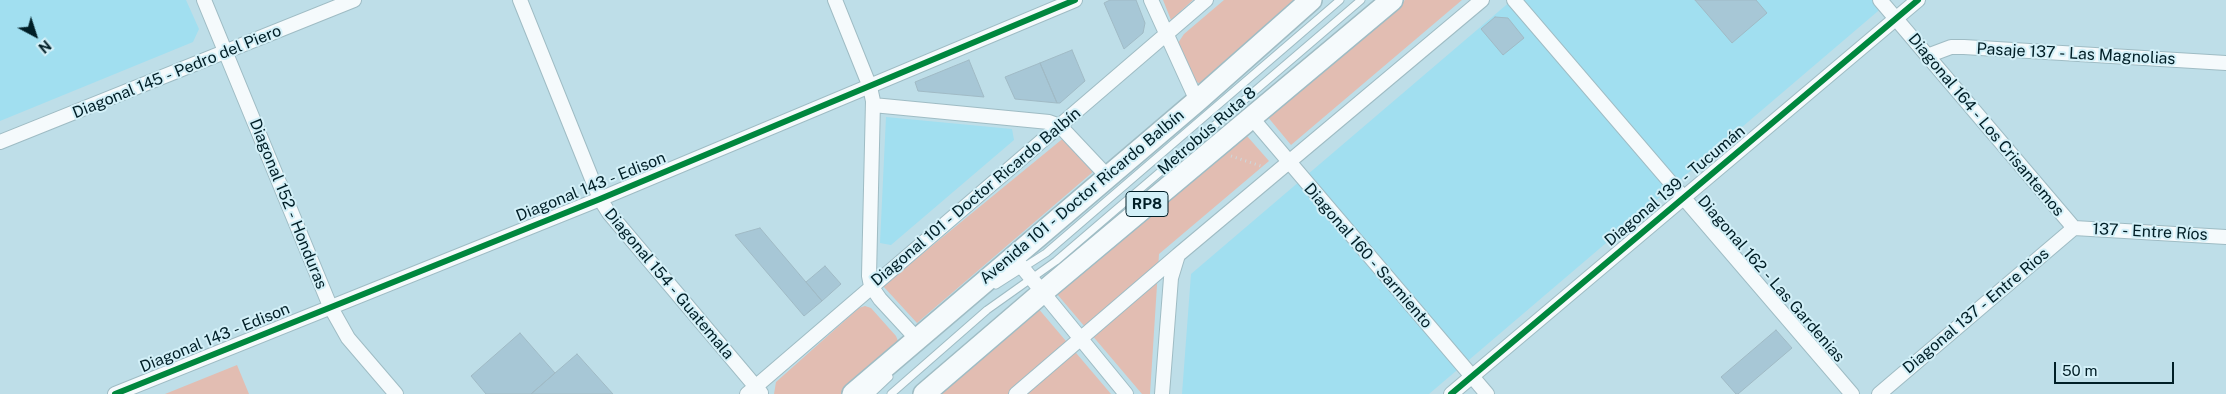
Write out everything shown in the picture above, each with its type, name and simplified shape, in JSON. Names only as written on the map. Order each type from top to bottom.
[{"type":"main road","name":"Avenida 101 - Doctor Ricardo Balbín","points":[[853,394],[916,338],[1018,262],[1108,177],[1311,0]]},
{"type":"main road","name":"RP8","points":[[924,394],[1037,285],[1251,117],[1392,0]]},
{"type":"street","name":"Diagonal 152 - Honduras","points":[[204,0],[330,306],[348,338],[396,394]]},
{"type":"street","name":"Diagonal 145 - Pedro del Piero","points":[[0,142],[226,53],[354,0]]},
{"type":"street","name":"Diagonal 154 - Guatemala","points":[[520,0],[600,198],[609,214],[754,392]]},
{"type":"street","points":[[835,0],[870,87],[874,105],[868,265],[872,286],[880,300],[916,338]]},
{"type":"street","name":"Diagonal 143 - Edison","points":[[115,394],[600,198],[1075,0]]},
{"type":"street","points":[[1151,0],[1197,101]]},
{"type":"street","name":"Diagonal 101 - Doctor Ricardo Balbín","points":[[754,392],[872,286],[1206,0]]},
{"type":"street","points":[[1016,394],[1178,255],[1482,0]]},
{"type":"street","name":"Diagonal 162 - Las Gardenias","points":[[1514,0],[1852,394]]},
{"type":"street","name":"Diagonal 164 - Los Crisantemos","points":[[1880,0],[2074,228]]},
{"type":"street","name":"Diagonal 139 - Tucumán","points":[[1451,394],[1918,0]]},
{"type":"street","name":"Pasaje 137 - Las Magnolias","points":[[1927,56],[1951,47],[1964,47],[2226,62]]},
{"type":"street","points":[[874,105],[1049,122],[1060,126],[1108,177]]},
{"type":"street","name":"Diagonal 160 - Sarmiento","points":[[1251,117],[1283,168],[1486,394]]},
{"type":"street","name":"137 - Entre Ríos","points":[[2074,228],[2226,237]]},
{"type":"street","name":"Diagonal 137 - Entre Rios","points":[[1879,394],[2074,228]]},
{"type":"street","points":[[1162,394],[1171,278],[1178,255]]},
{"type":"street","points":[[1018,262],[1126,394]]},
{"type":"lane","name":"Metrobús Ruta 8","points":[[990,290],[1018,262],[1046,253],[1340,0]]},
{"type":"lane","name":"Metrobús Ruta 8","points":[[891,394],[1005,295],[1037,285],[1056,261],[1361,0]]},
{"type":"lane","points":[[870,394],[895,371]]},
{"type":"path","points":[[1224,154],[1283,168]]},
{"type":"shaded area","points":[[0,0],[186,0],[199,29],[193,42],[0,121]]},
{"type":"shaded area","points":[[1163,0],[1193,0],[1171,20]]},
{"type":"shaded area","points":[[1224,0],[1299,0],[1202,84],[1193,81],[1178,43],[1184,34]]},
{"type":"shaded area","points":[[1405,0],[1462,0],[1291,145],[1267,116]]},
{"type":"shaded area","points":[[1512,0],[1891,0],[1429,394],[1182,394],[1191,274]]},
{"type":"shaded area","points":[[886,117],[1012,129],[1014,140],[891,245],[880,243]]},
{"type":"shaded area","points":[[1066,136],[1094,171],[917,323],[883,286]]},
{"type":"shaded area","points":[[1247,136],[1269,161],[1159,254],[1150,394],[1142,394],[1057,294]]},
{"type":"shaded area","points":[[865,306],[871,308],[896,336],[898,341],[896,348],[843,394],[774,394],[776,382],[859,308]]},
{"type":"shaded area","points":[[1037,307],[1111,394],[936,394]]},
{"type":"shaded area","points":[[237,365],[249,394],[165,394]]},
{"type":"building","points":[[1110,0],[1136,0],[1145,23],[1143,33],[1124,49],[1104,3]]},
{"type":"building","points":[[1695,0],[1756,0],[1767,13],[1732,43]]},
{"type":"building","points":[[1495,17],[1508,18],[1524,38],[1503,55],[1481,29]]},
{"type":"building","points":[[1072,50],[1085,81],[1060,103],[1057,103],[1040,63]]},
{"type":"building","points":[[969,60],[984,97],[918,91],[915,82]]},
{"type":"building","points":[[1040,63],[1057,103],[1015,99],[1005,77]]},
{"type":"building","points":[[760,228],[822,301],[804,316],[735,235]]},
{"type":"building","points":[[825,266],[841,284],[822,301],[806,282]]},
{"type":"building","points":[[1776,330],[1792,348],[1736,394],[1721,377]]},
{"type":"building","points":[[520,333],[555,373],[531,394],[486,394],[471,376]]},
{"type":"building","points":[[577,354],[613,394],[531,394],[555,373]]},
{"type":"cycle path","points":[[115,394],[600,199],[1075,0]]},
{"type":"cycle path","points":[[1451,394],[1918,0]]}]
